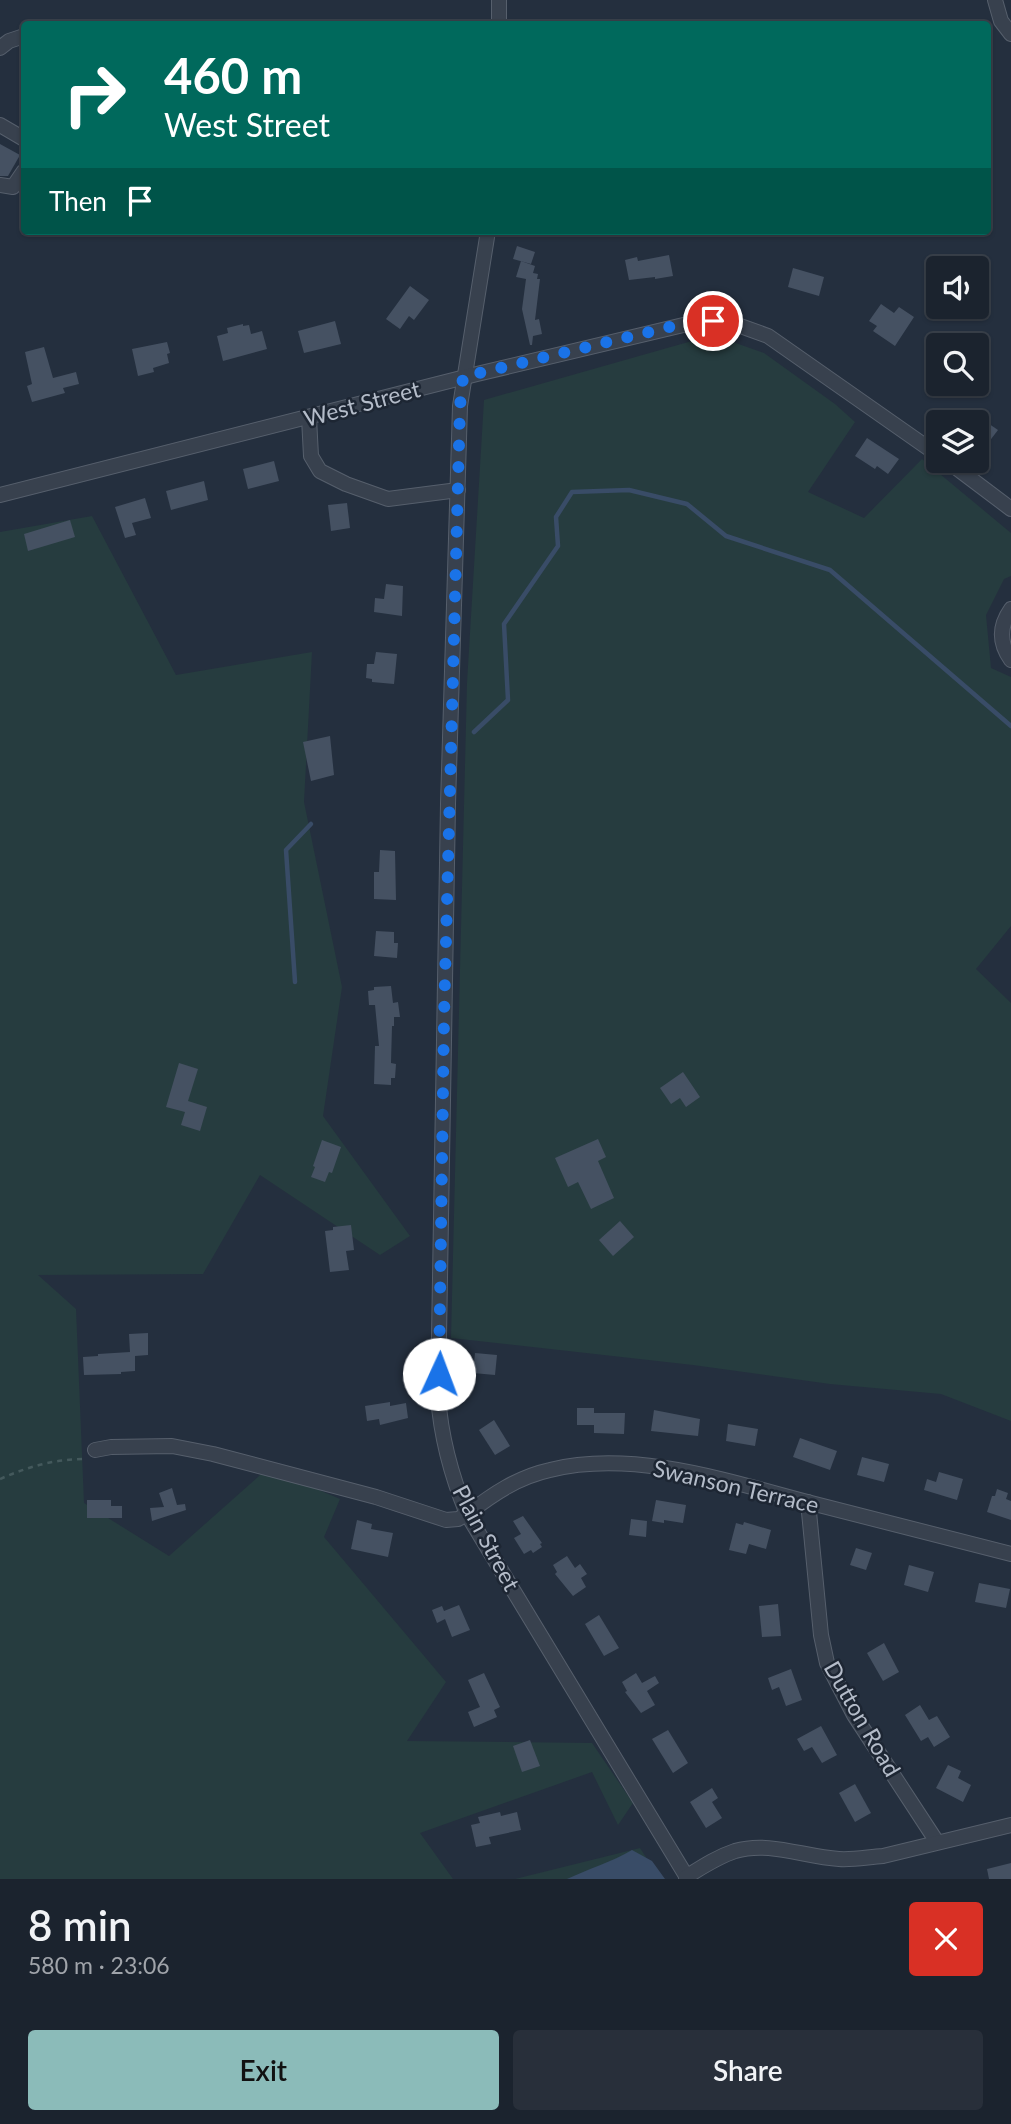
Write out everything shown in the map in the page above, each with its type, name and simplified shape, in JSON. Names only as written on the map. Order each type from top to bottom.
[{"type":"street","points":[[499,0],[499,21]]},
{"type":"street","points":[[995,0],[1001,21],[1011,34]]},
{"type":"street","points":[[0,48],[21,37]]},
{"type":"street","points":[[0,125],[21,136]]},
{"type":"street","points":[[0,185],[13,187],[21,175]]},
{"type":"street","name":"Plain Street","points":[[487,235],[460,406],[447,845],[438,1396],[440,1429],[446,1459],[467,1514],[687,1878]]},
{"type":"street","name":"West Street","points":[[0,495],[463,377],[678,325],[713,321],[732,323],[768,336],[926,446]]},
{"type":"street","points":[[309,418],[311,456],[320,471],[346,484],[388,499],[458,490]]},
{"type":"street","points":[[963,473],[1011,509]]},
{"type":"street","points":[[1011,609],[1003,622],[1001,635],[1004,649],[1011,660]]},
{"type":"street","points":[[94,1450],[111,1447],[172,1446],[213,1454],[376,1497],[441,1519],[452,1520],[467,1514]]},
{"type":"street","name":"Swanson Terrace","points":[[467,1514],[520,1478],[552,1469],[591,1463],[632,1464],[709,1476],[1011,1554]]},
{"type":"street","name":"Dutton Road","points":[[808,1502],[821,1635],[827,1664],[854,1714],[937,1842]]},
{"type":"street","points":[[687,1878],[714,1860],[736,1851],[755,1848],[798,1851],[839,1859],[883,1856],[1011,1825]]},
{"type":"path","points":[[0,1479],[20,1470],[64,1459],[88,1459],[94,1450]]},
{"type":"green space","points":[[713,335],[764,353],[835,404],[855,422],[808,492],[864,518],[922,459],[926,462],[926,473],[939,473],[1011,533],[1011,576],[1004,579],[986,615],[991,668],[1011,677],[1011,926],[976,969],[1011,1003],[1011,1421],[941,1394],[830,1384],[693,1365],[451,1338],[467,683],[484,400]]},
{"type":"green space","points":[[92,516],[176,675],[312,652],[304,802],[342,987],[323,1116],[410,1236],[380,1255],[260,1175],[203,1274],[38,1275],[76,1309],[84,1503],[169,1556],[268,1468],[340,1499],[324,1537],[446,1682],[407,1741],[592,1743],[633,1803],[618,1825],[592,1772],[420,1833],[453,1879],[0,1879],[0,532]]},
{"type":"green space","points":[[640,1848],[660,1879],[515,1879]]},
{"type":"water","points":[[632,1850],[652,1861],[665,1879],[567,1879],[616,1858]]},
{"type":"building","points":[[0,144],[20,155],[8,176],[0,176]]},
{"type":"building","points":[[517,246],[535,252],[531,264],[513,259]]},
{"type":"building","points":[[669,255],[673,276],[629,280],[625,260],[637,257],[638,261]]},
{"type":"building","points":[[521,261],[535,266],[533,273],[538,274],[537,279],[540,279],[535,320],[539,319],[542,334],[533,336],[532,345],[522,309],[526,279],[516,277]]},
{"type":"building","points":[[793,268],[824,277],[819,296],[788,287]]},
{"type":"building","points":[[410,286],[429,300],[414,320],[409,316],[400,329],[386,319]]},
{"type":"building","points":[[881,304],[894,313],[899,307],[914,317],[895,346],[873,331],[877,326],[869,321]]},
{"type":"building","points":[[335,321],[341,344],[304,353],[298,331]]},
{"type":"building","points":[[249,325],[251,334],[262,331],[267,349],[223,361],[217,336],[228,333],[227,328]]},
{"type":"building","points":[[167,342],[169,363],[153,368],[154,372],[138,376],[132,349]]},
{"type":"building","points":[[44,347],[53,378],[76,372],[79,384],[63,388],[65,393],[32,402],[27,386],[32,384],[25,352]]},
{"type":"building","points":[[989,424],[998,430],[989,442]]},
{"type":"building","points":[[867,438],[899,459],[888,474],[855,456]]},
{"type":"building","points":[[274,461],[279,481],[248,489],[243,469]]},
{"type":"building","points":[[204,481],[208,500],[171,510],[166,491]]},
{"type":"building","points":[[145,498],[151,518],[132,523],[136,535],[125,538],[115,507]]},
{"type":"building","points":[[347,503],[350,528],[331,531],[328,505]]},
{"type":"building","points":[[70,520],[75,537],[28,551],[24,534]]},
{"type":"building","points":[[386,584],[403,586],[402,616],[374,612],[375,598],[384,599]]},
{"type":"building","points":[[376,652],[397,654],[394,684],[372,682],[372,679],[366,678],[367,664],[374,664]]},
{"type":"building","points":[[330,736],[334,775],[311,781],[303,742]]},
{"type":"building","points":[[380,850],[395,851],[396,900],[374,899],[374,872],[379,872]]},
{"type":"building","points":[[376,931],[394,932],[394,943],[398,943],[397,958],[374,956]]},
{"type":"building","points":[[391,986],[393,1003],[398,1002],[400,1017],[394,1017],[392,1026],[391,1063],[396,1064],[395,1078],[391,1078],[391,1085],[374,1084],[375,1046],[379,1046],[375,1005],[369,1005],[368,991],[374,990],[374,987]]},
{"type":"building","points":[[179,1063],[198,1069],[188,1101],[207,1107],[200,1131],[181,1125],[185,1112],[166,1107]]},
{"type":"building","points":[[683,1072],[700,1097],[686,1107],[680,1098],[671,1104],[660,1088]]},
{"type":"building","points":[[598,1139],[606,1157],[598,1161],[614,1198],[591,1209],[578,1182],[568,1187],[555,1158]]},
{"type":"building","points":[[322,1140],[341,1147],[332,1173],[329,1172],[325,1182],[311,1177]]},
{"type":"building","points":[[620,1221],[634,1237],[613,1256],[599,1240]]},
{"type":"building","points":[[351,1225],[354,1250],[346,1251],[349,1270],[330,1272],[325,1231]]},
{"type":"building","points":[[148,1333],[148,1355],[135,1356],[135,1371],[84,1375],[83,1357],[130,1352],[129,1334]]},
{"type":"building","points":[[475,1353],[497,1355],[495,1375],[473,1373]]},
{"type":"building","points":[[390,1402],[390,1406],[406,1403],[408,1418],[380,1425],[379,1419],[367,1421],[365,1406]]},
{"type":"building","points":[[577,1408],[594,1408],[594,1413],[625,1413],[624,1434],[594,1433],[594,1425],[577,1425]]},
{"type":"building","points":[[654,1410],[700,1419],[698,1436],[651,1431]]},
{"type":"building","points":[[494,1420],[510,1446],[495,1455],[479,1430]]},
{"type":"building","points":[[728,1424],[758,1429],[755,1446],[726,1441]]},
{"type":"building","points":[[800,1438],[837,1451],[830,1470],[793,1457]]},
{"type":"building","points":[[862,1457],[889,1464],[884,1482],[857,1475]]},
{"type":"building","points":[[939,1472],[963,1479],[957,1500],[924,1490],[927,1479],[936,1482]]},
{"type":"building","points":[[172,1488],[177,1505],[185,1504],[186,1510],[152,1521],[150,1508],[164,1507],[159,1493]]},
{"type":"building","points":[[997,1489],[1008,1493],[1006,1499],[1011,1501],[1011,1520],[987,1512]]},
{"type":"building","points":[[87,1500],[111,1500],[111,1506],[122,1506],[122,1518],[87,1518]]},
{"type":"building","points":[[656,1500],[686,1505],[683,1523],[652,1521]]},
{"type":"building","points":[[523,1516],[542,1543],[542,1547],[533,1553],[531,1550],[524,1554],[514,1538],[521,1534],[513,1521]]},
{"type":"building","points":[[631,1519],[647,1521],[646,1537],[629,1535]]},
{"type":"building","points":[[357,1520],[372,1524],[371,1529],[393,1533],[388,1557],[351,1549]]},
{"type":"building","points":[[744,1522],[771,1530],[766,1549],[749,1544],[746,1554],[729,1550],[736,1523],[743,1525]]},
{"type":"building","points":[[856,1548],[872,1553],[866,1570],[850,1565]]},
{"type":"building","points":[[567,1556],[575,1568],[580,1564],[587,1574],[581,1578],[586,1587],[573,1596],[555,1574],[557,1572],[553,1565]]},
{"type":"building","points":[[909,1565],[934,1572],[928,1592],[904,1585]]},
{"type":"building","points":[[979,1583],[1010,1589],[1006,1608],[975,1602]]},
{"type":"building","points":[[778,1604],[781,1636],[762,1637],[759,1606]]},
{"type":"building","points":[[459,1605],[470,1630],[452,1637],[445,1619],[437,1623],[432,1610],[442,1606],[444,1611]]},
{"type":"building","points":[[599,1615],[619,1648],[604,1656],[585,1624]]},
{"type":"building","points":[[884,1643],[899,1672],[883,1681],[867,1653]]},
{"type":"building","points":[[791,1669],[802,1700],[786,1706],[779,1687],[772,1690],[768,1678]]},
{"type":"building","points":[[484,1673],[500,1707],[494,1710],[497,1717],[474,1727],[468,1712],[480,1707],[468,1680]]},
{"type":"building","points":[[636,1673],[642,1683],[655,1676],[659,1683],[647,1691],[655,1705],[641,1713],[625,1692],[627,1691],[622,1682]]},
{"type":"building","points":[[920,1705],[929,1720],[937,1716],[950,1737],[934,1747],[928,1737],[921,1741],[905,1715]]},
{"type":"building","points":[[821,1726],[837,1755],[822,1763],[812,1747],[804,1751],[797,1739]]},
{"type":"building","points":[[668,1730],[688,1763],[673,1773],[652,1739]]},
{"type":"building","points":[[530,1740],[540,1766],[522,1772],[513,1746]]},
{"type":"building","points":[[948,1765],[961,1771],[958,1778],[971,1785],[963,1802],[936,1788]]},
{"type":"building","points":[[855,1784],[871,1813],[855,1822],[839,1793]]},
{"type":"building","points":[[712,1788],[718,1798],[712,1802],[722,1818],[706,1828],[690,1802]]},
{"type":"building","points":[[500,1812],[501,1816],[517,1812],[521,1830],[489,1837],[491,1844],[476,1847],[471,1825],[480,1823],[478,1817]]},
{"type":"building","points":[[1011,1863],[1011,1879],[989,1879],[987,1869]]},
{"type":"waterway","points":[[474,732],[508,700],[504,624],[558,546],[556,517],[572,492],[629,490],[687,504],[726,536],[830,570],[1011,726]]},
{"type":"waterway","points":[[295,982],[286,850],[311,824]]},
{"type":"route","points":[[439,1374],[448,830],[463,377],[678,325],[713,321]]}]
